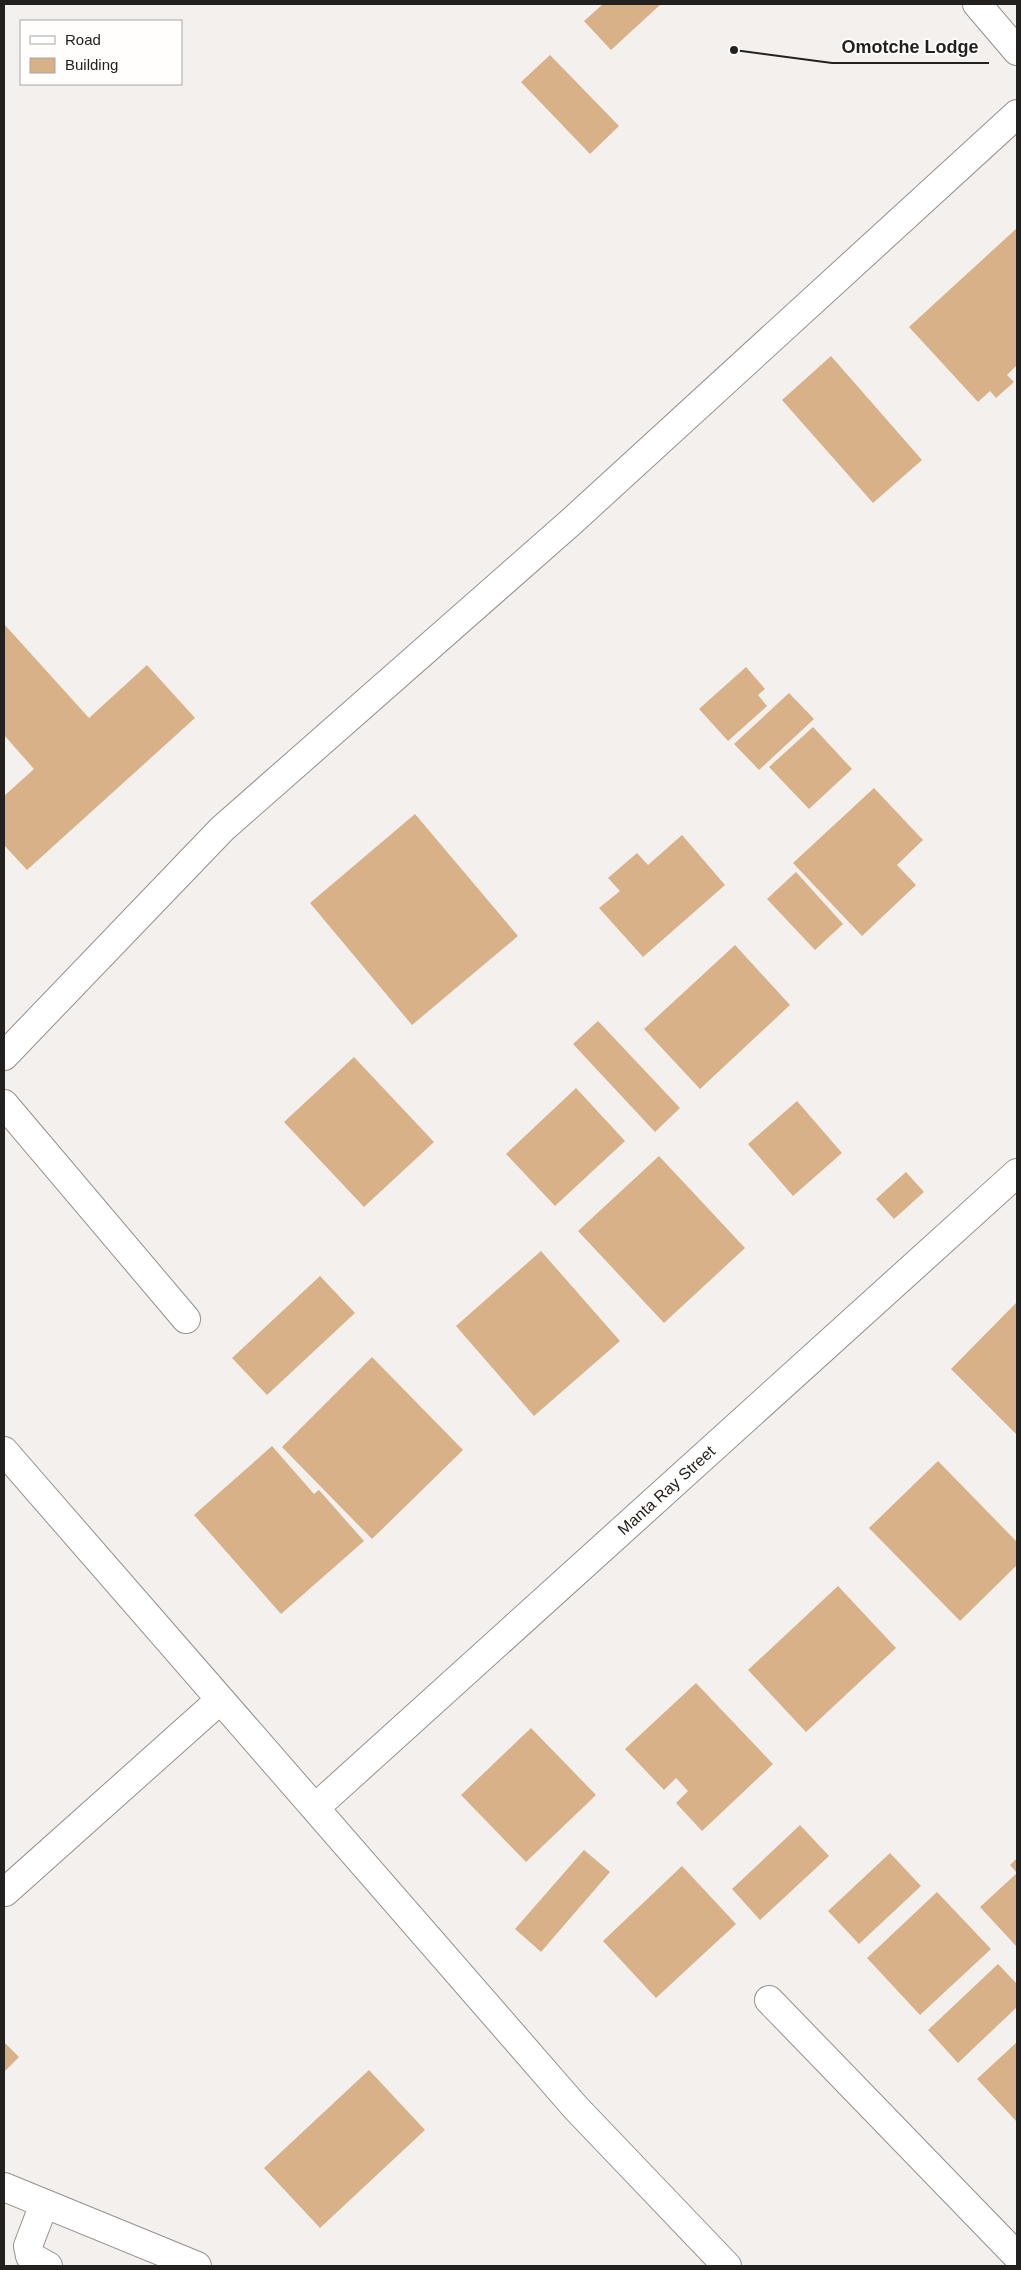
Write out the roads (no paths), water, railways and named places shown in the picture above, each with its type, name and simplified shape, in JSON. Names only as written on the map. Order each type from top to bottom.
[{"type":"street","points":[[977,4],[1017,51]]},
{"type":"street","points":[[4,1056],[222,829],[571,522],[1017,114]]},
{"type":"street","points":[[4,1104],[186,1318]]},
{"type":"street","name":"Manta Ray Street","points":[[315,1808],[1017,1173]]},
{"type":"street","points":[[4,1451],[576,2108],[728,2266]]},
{"type":"street","points":[[5,1892],[220,1700]]},
{"type":"street","points":[[769,2000],[1017,2256],[1007,2266]]},
{"type":"street","points":[[4,2187],[197,2266]]},
{"type":"street","points":[[44,2204],[28,2246],[30,2256],[48,2266]]},
{"type":"place","name":"Omotche Lodge","points":[[734,50]]}]
